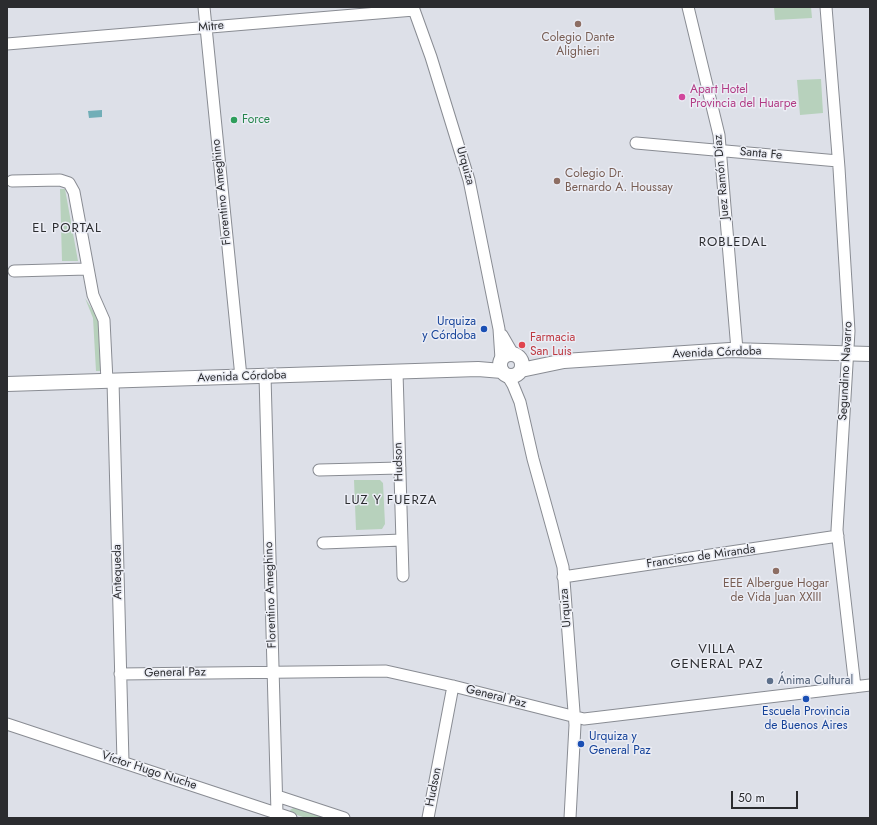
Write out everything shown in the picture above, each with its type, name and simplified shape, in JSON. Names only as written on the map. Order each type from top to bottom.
[{"type":"main road","name":"Avenida Córdoba","points":[[7,384],[478,369],[564,361],[738,350],[870,354]]},
{"type":"street","name":"Florentino Ameghino","points":[[204,7],[241,377]]},
{"type":"street","name":"Juez Ramón Díaz","points":[[688,7],[719,135],[738,350]]},
{"type":"street","name":"Segundino Navarro","points":[[826,7],[849,331],[837,530],[855,687]]},
{"type":"street","name":"Mitre","points":[[7,44],[414,8]]},
{"type":"street","name":"Urquiza","points":[[414,8],[431,57],[469,180],[499,329],[510,365],[513,385],[520,402],[533,459],[563,567],[575,716],[570,818]]},
{"type":"street","name":"Santa Fe","points":[[636,143],[838,161]]},
{"type":"street","name":"Antequeda","points":[[12,181],[60,180],[69,183],[74,192],[93,295],[104,320],[110,381],[123,762]]},
{"type":"street","points":[[14,271],[87,269]]},
{"type":"street","name":"Hudson","points":[[397,372],[403,576]]},
{"type":"street","name":"Florentino Ameghino","points":[[265,376],[277,813]]},
{"type":"street","points":[[319,470],[400,468]]},
{"type":"street","name":"Francisco de Miranda","points":[[563,577],[838,536]]},
{"type":"street","points":[[324,543],[402,540]]},
{"type":"street","name":"General Paz","points":[[120,674],[386,671],[453,686],[584,719],[870,685]]},
{"type":"street","name":"Hudson","points":[[428,818],[453,686]]},
{"type":"street","name":"Víctor Hugo Nuche","points":[[7,724],[291,818]]},
{"type":"street","points":[[277,796],[344,818]]},
{"type":"green space","points":[[774,7],[811,7],[812,18],[775,20]]},
{"type":"green space","points":[[821,79],[823,113],[800,115],[797,80]]},
{"type":"green space","points":[[60,189],[65,189],[78,261],[62,261]]},
{"type":"green space","points":[[85,298],[99,320],[101,371],[96,371],[93,318]]},
{"type":"green space","points":[[354,480],[380,480],[383,483],[385,524],[382,529],[356,530]]},
{"type":"green space","points":[[295,807],[327,818],[306,818],[291,813],[290,810]]},
{"type":"water","points":[[102,110],[102,117],[89,118],[88,111]]},
{"type":"place","name":"Colegio Dante Alighieri","points":[[578,24]]},
{"type":"place","name":"Apart Hotel Provincia del Huarpe","points":[[682,97]]},
{"type":"place","name":"Force","points":[[234,120]]},
{"type":"place","name":"Colegio Dr. Bernardo A. Houssay","points":[[557,181]]},
{"type":"place","name":"Urquiza y Córdoba","points":[[484,329]]},
{"type":"place","name":"Farmacia San Luis","points":[[522,345]]},
{"type":"place","name":"EEE Albergue Hogar de Vida Juan XXIII","points":[[776,571]]},
{"type":"place","name":"Ánima Cultural","points":[[770,681]]},
{"type":"place","name":"Escuela Provincia de Buenos Aires","points":[[806,699]]},
{"type":"place","name":"Urquiza y General Paz","points":[[581,744]]},
{"type":"district","name":"EL PORTAL","points":[[67,229]]},
{"type":"district","name":"ROBLEDAL","points":[[733,243]]},
{"type":"district","name":"LUZ Y FUERZA","points":[[391,501]]},
{"type":"district","name":"VILLA GENERAL PAZ","points":[[717,658]]}]
